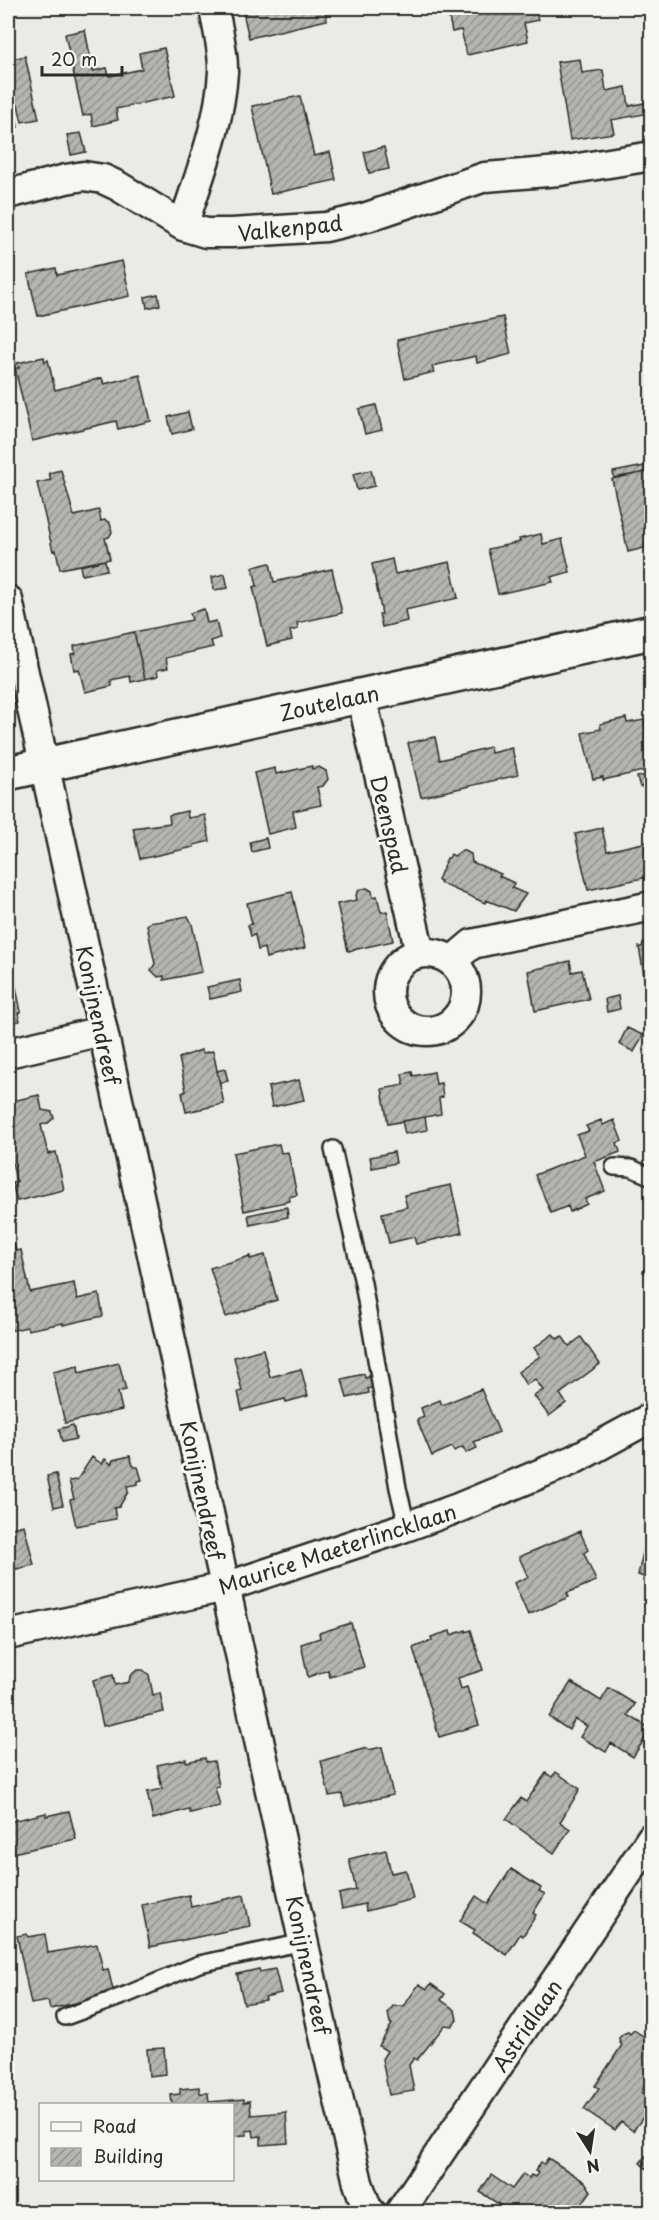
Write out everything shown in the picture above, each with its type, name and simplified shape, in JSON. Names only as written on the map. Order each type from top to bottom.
[{"type":"street","points":[[183,226],[211,139],[220,100],[223,70],[214,8]]},
{"type":"street","name":"Valkenpad","points":[[8,194],[84,176],[103,179],[183,226],[206,233],[326,227],[367,217],[485,177],[560,171],[651,156]]},
{"type":"street","name":"Konijnendreef","points":[[8,600],[358,2183],[368,2211],[371,2212]]},
{"type":"street","name":"Zoutelaan","points":[[8,773],[651,632]]},
{"type":"street","name":"Deenspad","points":[[361,695],[420,953]]},
{"type":"street","points":[[452,961],[472,944],[651,906]]},
{"type":"street","points":[[420,953],[431,953],[452,961],[459,969],[467,990],[461,1012],[454,1020],[443,1028],[430,1031],[416,1029],[404,1023],[394,1014],[389,1001],[388,987],[392,974],[409,957],[420,953]]},
{"type":"street","points":[[8,1053],[102,1031]]},
{"type":"street","name":"Maurice Maeterlincklaan","points":[[8,1635],[225,1587],[407,1526],[458,1508],[573,1460],[651,1417]]},
{"type":"street","name":"Astridlaan","points":[[400,2212],[651,1837]]},
{"type":"lane","points":[[333,1149],[363,1283],[398,1488],[407,1526]]},
{"type":"lane","points":[[614,1167],[631,1168],[651,1177]]},
{"type":"lane","points":[[65,2017],[199,1964],[304,1942]]},
{"type":"building","points":[[242,8],[324,8],[327,20],[249,38]]},
{"type":"building","points":[[447,8],[466,8],[467,14],[498,8],[535,8],[538,20],[524,23],[528,41],[467,55],[461,30],[452,32]]},
{"type":"building","points":[[85,30],[93,71],[107,68],[109,76],[142,69],[139,53],[164,48],[175,96],[116,109],[118,120],[93,126],[91,114],[83,116],[65,34]]},
{"type":"building","points":[[25,56],[39,119],[22,122],[18,105],[13,106],[18,127],[8,129],[8,94],[12,93],[8,60]]},
{"type":"building","points":[[580,59],[582,73],[603,70],[606,91],[626,87],[629,106],[649,102],[650,113],[611,120],[614,133],[570,140],[557,62]]},
{"type":"building","points":[[300,96],[314,156],[330,152],[336,180],[271,194],[252,106]]},
{"type":"building","points":[[81,133],[86,152],[71,155],[67,135]]},
{"type":"building","points":[[384,147],[389,169],[369,173],[364,152]]},
{"type":"building","points":[[122,261],[130,296],[38,316],[28,274],[56,268],[57,275]]},
{"type":"building","points":[[158,294],[160,305],[147,308],[145,297]]},
{"type":"building","points":[[503,317],[511,354],[477,363],[476,356],[432,366],[434,372],[405,379],[397,340]]},
{"type":"building","points":[[44,357],[45,362],[48,360],[55,390],[102,378],[104,384],[140,375],[151,421],[118,429],[116,421],[32,441],[15,368],[19,368],[17,363]]},
{"type":"building","points":[[376,405],[382,430],[365,434],[359,409]]},
{"type":"building","points":[[188,412],[192,429],[172,434],[168,417]]},
{"type":"building","points":[[645,466],[646,472],[614,478],[613,472]]},
{"type":"building","points":[[61,470],[74,516],[99,510],[101,521],[105,520],[110,523],[112,532],[109,537],[105,538],[110,559],[60,569],[56,550],[53,551],[37,483],[51,480],[49,473]]},
{"type":"building","points":[[371,470],[375,486],[357,490],[353,474]]},
{"type":"building","points":[[646,472],[652,496],[652,546],[628,552],[612,479]]},
{"type":"building","points":[[541,534],[543,544],[562,539],[570,572],[551,577],[553,582],[498,594],[488,549],[520,542],[519,539]]},
{"type":"building","points":[[392,559],[395,574],[450,562],[458,598],[405,610],[407,621],[382,627],[379,614],[382,614],[372,564]]},
{"type":"building","points":[[105,560],[107,570],[82,575],[80,566]]},
{"type":"building","points":[[270,563],[274,582],[332,569],[342,613],[297,623],[298,629],[290,631],[292,640],[267,646],[253,587],[257,586],[253,567]]},
{"type":"building","points":[[225,574],[228,588],[214,590],[212,577]]},
{"type":"building","points":[[204,609],[207,623],[216,621],[220,638],[211,641],[213,647],[166,658],[168,668],[157,670],[158,676],[145,679],[134,632],[192,620],[190,613]]},
{"type":"building","points":[[134,632],[145,679],[131,682],[130,676],[111,680],[112,686],[85,692],[79,669],[74,670],[71,654],[75,653],[74,646]]},
{"type":"building","points":[[626,718],[627,723],[644,720],[652,752],[652,769],[603,780],[603,777],[593,779],[582,733],[601,729],[600,724]]},
{"type":"building","points":[[435,737],[440,760],[490,747],[491,753],[512,748],[518,775],[421,797],[408,743]]},
{"type":"building","points":[[312,766],[312,769],[319,767],[326,771],[328,779],[323,786],[317,787],[321,805],[293,811],[296,827],[268,834],[254,773],[275,768],[276,774]]},
{"type":"building","points":[[652,774],[652,784],[640,787],[637,777]]},
{"type":"building","points":[[187,811],[188,818],[205,815],[210,841],[194,845],[194,847],[140,859],[133,828],[170,823],[169,815]]},
{"type":"building","points":[[602,828],[607,851],[652,841],[652,876],[588,890],[575,834]]},
{"type":"building","points":[[266,838],[268,848],[252,852],[250,842]]},
{"type":"building","points":[[462,850],[471,854],[472,862],[501,874],[499,876],[514,883],[512,888],[526,894],[514,911],[486,900],[485,903],[440,883],[441,881],[438,880],[447,858]]},
{"type":"building","points":[[367,888],[372,891],[373,897],[377,896],[381,912],[387,911],[393,941],[348,951],[337,904],[357,900],[356,895],[359,890]]},
{"type":"building","points":[[292,892],[305,948],[266,958],[264,948],[258,950],[255,935],[251,936],[248,925],[252,924],[247,903]]},
{"type":"building","points":[[188,916],[192,924],[202,972],[164,980],[164,976],[158,977],[151,970],[155,964],[147,925],[152,921]]},
{"type":"building","points":[[651,941],[652,985],[646,987],[639,947]]},
{"type":"building","points":[[570,961],[572,972],[582,970],[589,999],[535,1011],[528,971]]},
{"type":"building","points":[[240,980],[242,992],[210,999],[207,987]]},
{"type":"building","points":[[16,987],[21,1012],[18,1013],[20,1021],[8,1023],[8,989]]},
{"type":"building","points":[[618,996],[620,1009],[607,1012],[605,999]]},
{"type":"building","points":[[627,1028],[643,1035],[634,1052],[619,1044]]},
{"type":"building","points":[[201,1050],[203,1053],[213,1051],[224,1104],[186,1112],[182,1093],[186,1091],[179,1058]]},
{"type":"building","points":[[225,1069],[228,1081],[220,1083],[217,1071]]},
{"type":"building","points":[[412,1072],[413,1076],[434,1072],[436,1084],[441,1083],[443,1097],[439,1098],[441,1114],[388,1124],[382,1089],[404,1085],[402,1074]]},
{"type":"building","points":[[299,1080],[304,1100],[272,1107],[268,1087]]},
{"type":"building","points":[[39,1095],[42,1110],[52,1112],[54,1118],[41,1125],[48,1154],[56,1152],[64,1190],[17,1201],[12,1183],[18,1181],[16,1181],[8,1142],[8,1102]]},
{"type":"building","points":[[425,1117],[427,1130],[405,1134],[402,1121]]},
{"type":"building","points":[[601,1120],[603,1125],[614,1120],[622,1141],[617,1143],[620,1152],[594,1162],[605,1191],[585,1199],[587,1204],[570,1212],[568,1206],[551,1213],[535,1175],[585,1155],[577,1135],[589,1131],[586,1126]]},
{"type":"building","points":[[279,1144],[281,1153],[288,1152],[297,1195],[289,1197],[290,1201],[244,1211],[233,1153]]},
{"type":"building","points":[[394,1152],[396,1163],[372,1168],[370,1157]]},
{"type":"building","points":[[451,1185],[462,1233],[416,1244],[414,1237],[389,1243],[382,1213],[407,1207],[404,1195]]},
{"type":"building","points":[[287,1207],[288,1217],[250,1225],[248,1215]]},
{"type":"building","points":[[14,1243],[16,1251],[21,1250],[30,1292],[74,1283],[77,1299],[99,1294],[103,1316],[63,1325],[63,1323],[28,1330],[27,1327],[8,1331],[8,1245]]},
{"type":"building","points":[[652,1244],[652,1276],[643,1272],[649,1260],[645,1258]]},
{"type":"building","points":[[265,1255],[277,1300],[226,1317],[210,1268],[250,1256],[250,1259]]},
{"type":"building","points":[[553,1334],[557,1339],[562,1336],[569,1346],[581,1337],[600,1364],[560,1394],[566,1403],[549,1416],[534,1396],[543,1390],[535,1379],[526,1385],[518,1372],[540,1356],[534,1348]]},
{"type":"building","points":[[263,1349],[270,1377],[301,1369],[308,1396],[286,1402],[285,1399],[242,1410],[238,1392],[242,1391],[234,1357]]},
{"type":"building","points":[[119,1363],[126,1390],[118,1392],[122,1410],[65,1423],[53,1372],[78,1366],[79,1373]]},
{"type":"building","points":[[364,1374],[365,1378],[372,1376],[375,1387],[368,1389],[369,1393],[347,1398],[342,1379]]},
{"type":"building","points":[[481,1389],[499,1432],[474,1442],[477,1448],[466,1453],[463,1447],[454,1451],[452,1447],[432,1456],[417,1420],[424,1417],[421,1408],[440,1400],[442,1405]]},
{"type":"building","points":[[73,1425],[76,1439],[62,1442],[59,1429]]},
{"type":"building","points":[[130,1456],[133,1465],[138,1467],[142,1480],[138,1481],[138,1484],[127,1486],[128,1492],[119,1507],[114,1508],[116,1519],[76,1526],[70,1500],[74,1499],[69,1481],[77,1480],[92,1457],[102,1464],[105,1459],[111,1464],[113,1460]]},
{"type":"building","points":[[56,1474],[63,1505],[54,1507],[47,1476]]},
{"type":"building","points":[[24,1525],[34,1565],[8,1571],[8,1529]]},
{"type":"building","points":[[580,1531],[588,1550],[584,1553],[596,1581],[567,1593],[569,1597],[528,1615],[514,1583],[528,1577],[519,1557]]},
{"type":"building","points":[[646,1539],[652,1540],[652,1583],[643,1581],[644,1577],[638,1575]]},
{"type":"building","points":[[351,1623],[364,1667],[330,1677],[328,1670],[308,1677],[301,1644],[320,1638],[319,1633]]},
{"type":"building","points":[[466,1630],[466,1632],[471,1630],[483,1670],[458,1678],[461,1689],[467,1687],[479,1725],[439,1737],[413,1648],[432,1640],[431,1637],[450,1631],[451,1635]]},
{"type":"building","points":[[137,1670],[143,1670],[149,1675],[153,1695],[160,1693],[164,1712],[103,1726],[93,1680],[113,1675],[115,1685],[129,1682],[130,1676]]},
{"type":"building","points":[[571,1682],[601,1701],[609,1688],[635,1704],[628,1715],[651,1729],[633,1757],[611,1743],[606,1752],[580,1737],[587,1726],[575,1719],[569,1730],[549,1717]]},
{"type":"building","points":[[382,1747],[393,1795],[345,1806],[342,1794],[329,1796],[321,1761],[367,1748],[368,1750]]},
{"type":"building","points":[[205,1758],[206,1762],[214,1761],[219,1786],[215,1787],[220,1806],[190,1813],[189,1809],[153,1819],[147,1792],[162,1789],[157,1765]]},
{"type":"building","points":[[556,1772],[580,1789],[560,1822],[570,1829],[554,1853],[506,1819],[521,1798],[526,1802],[546,1773],[552,1777]]},
{"type":"building","points":[[69,1811],[76,1839],[8,1854],[8,1822],[46,1813],[46,1816]]},
{"type":"building","points":[[386,1850],[391,1873],[406,1870],[413,1899],[366,1911],[365,1904],[342,1909],[339,1894],[356,1890],[349,1859]]},
{"type":"building","points":[[511,1869],[541,1888],[539,1891],[545,1894],[533,1913],[536,1915],[523,1936],[520,1934],[507,1955],[473,1933],[475,1930],[460,1921],[476,1896],[488,1904]]},
{"type":"building","points":[[189,1895],[191,1907],[244,1895],[250,1926],[150,1947],[142,1905]]},
{"type":"building","points":[[27,1934],[28,1937],[45,1934],[48,1953],[97,1944],[103,1970],[108,1969],[114,1994],[50,2009],[48,2001],[31,2004],[17,1936]]},
{"type":"building","points":[[259,1969],[260,1972],[275,1969],[281,1993],[265,1997],[266,2000],[244,2004],[237,1974]]},
{"type":"building","points":[[419,1984],[427,1989],[431,1984],[445,1994],[441,2000],[455,2010],[457,2020],[452,2026],[445,2025],[417,2060],[414,2058],[409,2065],[414,2091],[389,2095],[382,2059],[387,2051],[379,2046],[392,2024],[388,2013],[393,2006],[404,2006]]},
{"type":"building","points":[[634,2030],[649,2040],[652,2037],[652,2076],[641,2092],[652,2099],[652,2105],[633,2131],[621,2122],[615,2130],[584,2109],[599,2088],[595,2086],[622,2045],[619,2038]]},
{"type":"building","points":[[164,2048],[166,2074],[149,2076],[147,2049]]},
{"type":"building","points":[[199,2087],[200,2093],[208,2093],[209,2102],[244,2099],[244,2102],[250,2101],[251,2115],[286,2112],[288,2143],[261,2145],[261,2136],[254,2137],[253,2130],[246,2131],[246,2135],[234,2136],[234,2103],[172,2103],[171,2095],[180,2094],[180,2089]]},
{"type":"building","points":[[651,2150],[652,2169],[649,2171],[640,2163]]},
{"type":"building","points":[[548,2158],[585,2182],[591,2191],[576,2212],[518,2212],[508,2206],[506,2209],[480,2192],[491,2175],[512,2189],[523,2174],[529,2178],[531,2175],[535,2177],[538,2173],[535,2171],[541,2162],[544,2164]]}]
